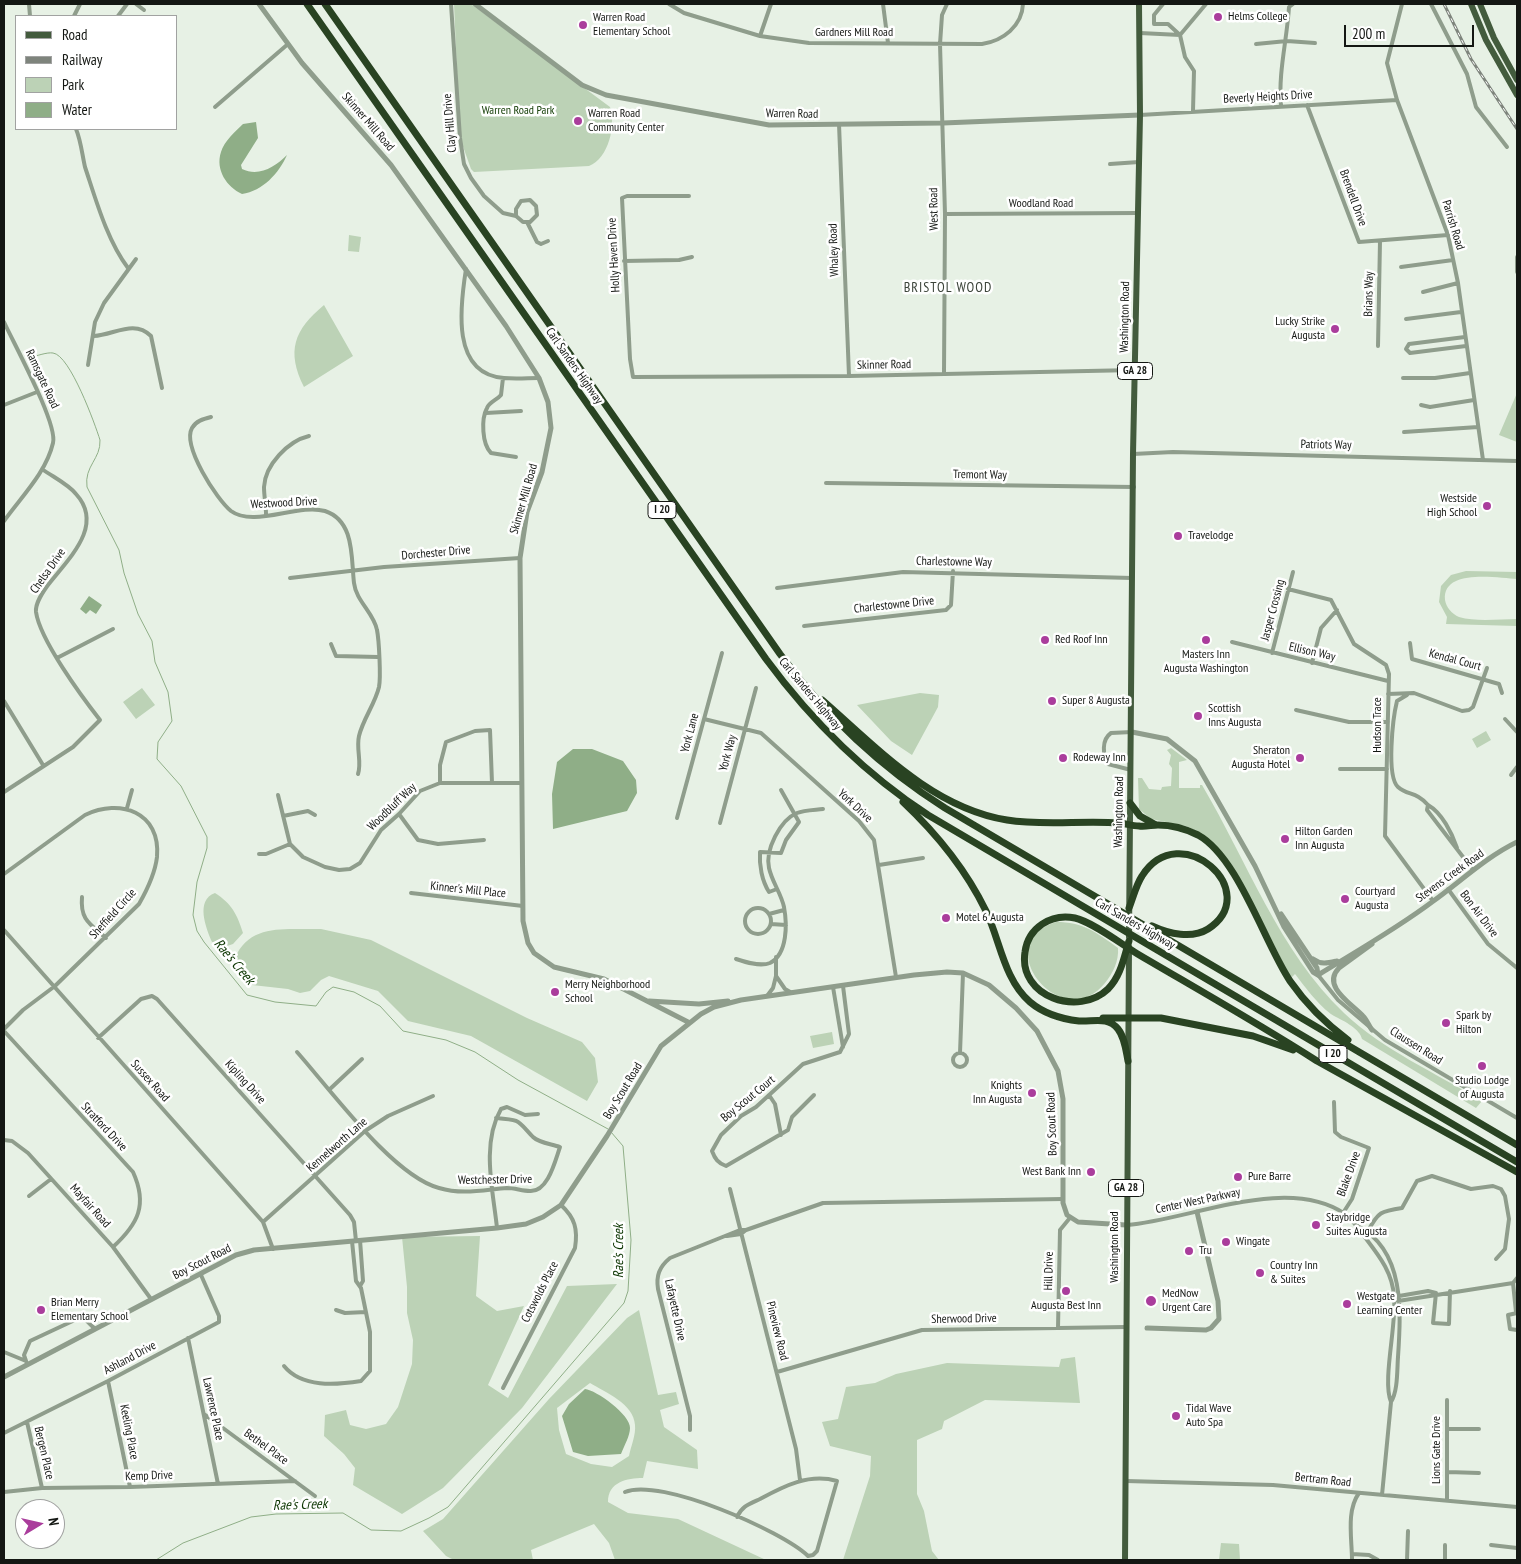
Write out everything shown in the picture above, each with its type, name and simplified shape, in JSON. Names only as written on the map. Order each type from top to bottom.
[{"type":"highway","name":"Carl Sanders Highway","points":[[307,4],[775,672],[824,730],[877,778],[934,819],[1517,1162]]},
{"type":"highway","name":"Carl Sanders Highway","points":[[325,4],[804,685],[842,727],[906,782],[945,808],[1517,1145]]},
{"type":"highway","points":[[804,685],[893,762],[945,798],[967,808],[1014,820],[1156,825],[1179,828],[1211,844],[1234,876],[1277,958],[1303,998],[1329,1026],[1378,1063]]},
{"type":"highway","points":[[877,778],[935,835],[971,885],[993,926],[1012,980],[1018,990],[1036,1006],[1060,1018],[1080,1021],[1104,1020],[1115,1025],[1121,1034],[1128,1062]]},
{"type":"highway","points":[[1130,803],[1140,816],[1156,825]]},
{"type":"highway","points":[[1129,908],[1143,874],[1162,859],[1178,854],[1190,855],[1205,861],[1216,869],[1222,879],[1226,896],[1223,912],[1211,926],[1202,932],[1185,935],[1148,926]]},
{"type":"highway","points":[[1129,941],[1114,982],[1100,995],[1086,1001],[1073,1003],[1052,998],[1038,989],[1027,972],[1024,956],[1027,943],[1036,930],[1050,920],[1066,917],[1078,919],[1113,939],[1145,958],[1317,1060],[1517,1172]]},
{"type":"highway","points":[[1060,1018],[1153,1017],[1253,1036],[1317,1060]]},
{"type":"main road","points":[[1471,4],[1486,40],[1517,95]]},
{"type":"main road","points":[[1480,4],[1494,38],[1517,80]]},
{"type":"main road","name":"Washington Road","points":[[1124,1560],[1133,454],[1140,115],[1140,6]]},
{"type":"street","points":[[119,15],[126,4]]},
{"type":"street","points":[[136,4],[144,10]]},
{"type":"street","name":"Skinner Mill Road","points":[[259,4],[288,44],[391,165],[466,269],[539,378],[548,402],[551,428],[542,472],[527,512],[520,558],[523,906],[524,932],[528,943],[534,953],[554,967],[594,975],[688,1022]]},
{"type":"street","name":"Clay Hill Drive","points":[[451,4],[460,138],[464,164],[484,196],[503,213],[516,216],[520,220],[527,222]]},
{"type":"street","name":"Warren Road","points":[[475,4],[582,85],[606,95],[769,125],[943,124],[1140,115]]},
{"type":"street","name":"Gardners Mill Road","points":[[669,4],[684,13],[760,36],[809,43],[888,44],[982,44],[998,40],[1015,27],[1020,18],[1023,4]]},
{"type":"street","points":[[760,36],[771,4]]},
{"type":"street","points":[[882,4],[888,44]]},
{"type":"street","name":"West Road","points":[[944,373],[945,214],[940,44],[942,15],[947,4]]},
{"type":"street","points":[[1163,4],[1154,15],[1154,24],[1168,24],[1180,35],[1185,56],[1194,72],[1193,111]]},
{"type":"street","points":[[1180,35],[1206,4]]},
{"type":"street","points":[[1281,106],[1279,85],[1287,41],[1289,7],[1292,4]]},
{"type":"street","name":"Parrish Road","points":[[1402,4],[1387,63],[1397,100],[1448,235],[1458,283],[1483,460]]},
{"type":"street","points":[[1431,4],[1467,74],[1476,107],[1507,147]]},
{"type":"street","points":[[1140,33],[1180,35]]},
{"type":"street","points":[[1256,44],[1287,41],[1315,43]]},
{"type":"street","points":[[215,107],[288,44]]},
{"type":"street","name":"Beverly Heights Drive","points":[[1140,115],[1397,100]]},
{"type":"street","name":"Brendell Drive","points":[[1308,105],[1359,242],[1448,235]]},
{"type":"street","name":"Whaley Road","points":[[838,124],[849,376]]},
{"type":"street","points":[[76,130],[85,166],[107,227],[119,256],[128,268]]},
{"type":"street","points":[[1110,164],[1139,162]]},
{"type":"street","name":"Holly Haven Drive","points":[[633,377],[630,359],[622,198],[627,196],[689,196]]},
{"type":"street","points":[[516,216],[519,202],[527,200],[534,202],[538,209],[537,215],[534,219],[527,222],[537,242],[542,244],[548,241]]},
{"type":"street","name":"Woodland Road","points":[[945,214],[1138,213]]},
{"type":"street","name":"Brians Way","points":[[1378,346],[1380,241]]},
{"type":"street","points":[[624,261],[679,260],[692,256]]},
{"type":"street","points":[[1517,257],[1517,272]]},
{"type":"street","points":[[88,365],[95,322],[104,304],[136,259]]},
{"type":"street","points":[[1401,268],[1453,260]]},
{"type":"street","points":[[466,269],[463,297],[465,349],[471,362],[478,369],[502,378],[539,378]]},
{"type":"street","points":[[1423,292],[1458,283]]},
{"type":"street","points":[[1406,319],[1461,312]]},
{"type":"street","name":"Ramsgate Road","points":[[4,322],[50,420],[54,442],[42,469],[4,521]]},
{"type":"street","points":[[94,336],[110,334],[132,327],[147,332],[151,336],[162,388]]},
{"type":"street","points":[[1465,337],[1409,344],[1406,349],[1410,353],[1466,346]]},
{"type":"street","name":"Skinner Road","points":[[633,377],[849,376],[1135,370]]},
{"type":"street","points":[[1403,378],[1435,378],[1470,373]]},
{"type":"street","points":[[502,378],[501,395],[497,401],[487,407],[484,422],[487,448],[491,453],[516,457]]},
{"type":"street","points":[[4,405],[36,392]]},
{"type":"street","points":[[1421,405],[1430,407],[1474,400]]},
{"type":"street","points":[[486,413],[521,411]]},
{"type":"street","name":"Westwood Drive","points":[[211,417],[197,422],[190,432],[192,448],[196,461],[224,504],[232,511],[247,516],[309,510],[323,511],[340,521],[349,537],[357,593],[376,624],[378,657],[379,687],[359,736],[358,774]]},
{"type":"street","points":[[1404,432],[1478,427]]},
{"type":"street","points":[[266,514],[264,486],[268,470],[283,452],[298,440],[309,436]]},
{"type":"street","name":"Patriots Way","points":[[1133,454],[1173,452],[1517,461]]},
{"type":"street","name":"Chelsa Drive","points":[[42,469],[76,493],[87,509],[88,526],[82,541],[41,593],[35,610],[39,623],[57,658],[100,720],[73,747],[43,765]]},
{"type":"street","name":"Tremont Way","points":[[826,484],[1134,487]]},
{"type":"street","points":[[4,511],[8,514]]},
{"type":"street","name":"Dorchester Drive","points":[[290,578],[384,568],[520,558]]},
{"type":"street","name":"Charlestowne Way","points":[[777,588],[903,572],[953,571],[1132,578]]},
{"type":"street","name":"Charlestowne Drive","points":[[804,626],[946,610],[951,605],[953,571]]},
{"type":"street","name":"Jasper Crossing","points":[[1272,653],[1293,572]]},
{"type":"street","points":[[1288,589],[1331,600],[1337,610],[1321,628],[1312,663]]},
{"type":"street","name":"Hudson Trace","points":[[1337,610],[1354,644],[1386,665],[1389,674],[1385,836],[1433,901]]},
{"type":"street","points":[[57,658],[113,629]]},
{"type":"street","name":"Ellison Way","points":[[1232,642],[1388,681]]},
{"type":"street","name":"Kendal Court","points":[[1410,643],[1412,659],[1499,684],[1502,693]]},
{"type":"street","points":[[331,644],[336,656],[378,657]]},
{"type":"street","name":"York Lane","points":[[676,818],[722,653]]},
{"type":"street","points":[[1388,694],[1414,694],[1462,711],[1469,710],[1473,707],[1487,668]]},
{"type":"street","name":"York Way","points":[[720,823],[756,688]]},
{"type":"street","points":[[1407,694],[1397,702],[1394,713],[1392,777],[1398,787],[1421,797],[1434,809],[1450,831],[1458,850],[1473,870]]},
{"type":"street","points":[[4,701],[43,765],[4,792]]},
{"type":"street","points":[[1296,710],[1349,722],[1388,722]]},
{"type":"street","name":"York Drive","points":[[704,718],[761,733],[859,821],[874,840],[896,977]]},
{"type":"street","points":[[1505,720],[1517,732]]},
{"type":"street","points":[[440,783],[440,765],[446,742],[475,731],[490,730],[492,783]]},
{"type":"street","points":[[1131,770],[1108,764],[1105,759],[1104,744],[1106,738],[1111,733],[1143,733],[1167,739],[1195,761],[1275,904]]},
{"type":"street","points":[[1511,775],[1517,767]]},
{"type":"street","points":[[1340,768],[1388,769]]},
{"type":"street","name":"Woodbluff Way","points":[[290,844],[303,857],[325,867],[339,870],[350,869],[360,863],[380,830],[399,814],[420,791],[440,783],[521,783]]},
{"type":"street","points":[[4,874],[85,815],[110,807],[127,808],[132,790]]},
{"type":"street","points":[[777,889],[769,892],[766,888],[760,863],[760,852],[770,854],[781,853],[786,840],[800,822],[781,790]]},
{"type":"street","points":[[259,854],[266,854],[290,844],[278,795]]},
{"type":"street","name":"Sheffield Circle","points":[[4,1030],[23,1010],[55,986],[106,938],[139,904],[147,890],[157,855],[152,832],[144,820],[127,808]]},
{"type":"street","points":[[736,960],[750,963],[767,963],[776,957],[782,948],[786,925],[784,910],[768,866],[770,854],[778,832],[790,816],[823,809]]},
{"type":"street","points":[[283,816],[308,811],[315,815]]},
{"type":"street","points":[[399,814],[418,840],[438,844],[484,840]]},
{"type":"street","name":"Stevens Creek Road","points":[[1318,975],[1376,940],[1433,901],[1473,870],[1517,842]]},
{"type":"street","points":[[879,865],[923,858]]},
{"type":"street","name":"Bon Air Drive","points":[[1448,889],[1488,944],[1517,968]]},
{"type":"street","name":"Kinner's Mill Place","points":[[411,893],[523,906]]},
{"type":"street","points":[[82,896],[81,909],[84,918],[106,938]]},
{"type":"street","name":"Claussen Road","points":[[1275,904],[1317,968],[1318,975]]},
{"type":"street","name":"Claussen Road","points":[[1275,904],[1289,934],[1313,972],[1318,975],[1338,1000],[1372,1030],[1400,1050],[1517,1118]]},
{"type":"street","points":[[754,908],[762,909],[769,914],[771,924],[767,931],[757,934],[748,930],[745,922],[746,915],[754,908]]},
{"type":"street","points":[[769,914],[784,910]]},
{"type":"street","points":[[771,924],[786,925]]},
{"type":"street","name":"Sussex Road","points":[[4,930],[263,1222],[273,1248]]},
{"type":"street","points":[[1372,1030],[1364,1017],[1335,987],[1333,979],[1334,973],[1339,968],[1367,950],[1376,940]]},
{"type":"street","points":[[1308,955],[1317,962],[1327,964],[1343,960]]},
{"type":"street","points":[[765,997],[774,988],[776,957]]},
{"type":"street","name":"Boy Scout Road","points":[[4,1377],[27,1363],[201,1275],[236,1255],[273,1248],[497,1228],[526,1224],[543,1217],[561,1205],[608,1136],[661,1046],[688,1022],[714,1007],[741,1000],[793,994],[896,977],[947,972],[963,973],[989,985],[1014,1006],[1037,1031],[1058,1072],[1063,1099],[1063,1199],[1064,1208],[1069,1218]]},
{"type":"street","points":[[960,1053],[963,973]]},
{"type":"street","points":[[776,976],[785,989],[793,994]]},
{"type":"street","points":[[843,986],[849,1034],[844,1047]]},
{"type":"street","points":[[833,987],[844,1047]]},
{"type":"street","name":"Kipling Drive","points":[[98,1038],[141,1000],[152,996],[157,999],[350,1215],[354,1222],[363,1281],[360,1286]]},
{"type":"street","points":[[649,1001],[698,1004],[741,1000]]},
{"type":"street","name":"Stratford Drive","points":[[4,1030],[133,1172],[138,1183],[139,1210],[131,1230],[114,1247]]},
{"type":"street","name":"Boy Scout Court","points":[[814,1096],[792,1117],[788,1130],[726,1166],[719,1164],[712,1151],[721,1135],[769,1096],[803,1064],[810,1060],[835,1055],[844,1047]]},
{"type":"street","name":"Westchester Drive","points":[[297,1052],[377,1146],[415,1178],[429,1185],[464,1192],[517,1189],[530,1192],[538,1190],[545,1183],[560,1147],[534,1137],[516,1119],[496,1118]]},
{"type":"street","points":[[330,1089],[362,1059]]},
{"type":"street","name":"Kennelworth Lane","points":[[263,1222],[316,1177],[365,1131],[388,1116],[433,1096]]},
{"type":"street","points":[[769,1096],[775,1104],[781,1135]]},
{"type":"street","name":"Blake Drive","points":[[1334,1102],[1335,1132],[1341,1138],[1369,1148],[1352,1199],[1343,1213]]},
{"type":"street","points":[[497,1228],[490,1139],[496,1118],[501,1109],[507,1107],[525,1115],[538,1114]]},
{"type":"street","name":"Mayfair Road","points":[[4,1140],[12,1141],[28,1153],[114,1247],[151,1299]]},
{"type":"street","points":[[1368,1231],[1377,1214],[1385,1210],[1402,1208],[1417,1181],[1432,1176],[1471,1189],[1493,1186],[1501,1189],[1505,1196],[1509,1219],[1505,1249],[1496,1259]]},
{"type":"street","points":[[29,1196],[51,1179]]},
{"type":"street","name":"Pineview Road","points":[[730,1189],[796,1449],[800,1480]]},
{"type":"street","name":"Center West Parkway","points":[[1126,1225],[1248,1201],[1287,1198],[1324,1204],[1343,1213],[1368,1231],[1389,1259],[1397,1282],[1398,1365],[1394,1397],[1391,1402]]},
{"type":"street","points":[[740,1232],[823,1203],[1063,1199]]},
{"type":"street","name":"Cotswolds Place","points":[[503,1388],[575,1248],[576,1227],[571,1214],[561,1205]]},
{"type":"street","points":[[1147,1328],[1206,1330],[1211,1328],[1219,1319],[1218,1297],[1196,1212]]},
{"type":"street","points":[[1069,1218],[1083,1223],[1126,1225]]},
{"type":"street","name":"Hill Drive","points":[[1058,1328],[1060,1230],[1069,1218]]},
{"type":"street","name":"Center West Parkway","points":[[1356,1224],[1389,1272],[1397,1299],[1388,1388],[1391,1402],[1382,1495]]},
{"type":"street","name":"Lafayette Drive","points":[[690,1430],[690,1416],[658,1290],[658,1276],[662,1265],[670,1258],[740,1232]]},
{"type":"street","name":"Kipling Drive","points":[[284,1366],[295,1376],[313,1383],[361,1381],[370,1372],[372,1356],[366,1312],[360,1286],[356,1281],[356,1241]]},
{"type":"street","name":"Ashland Drive","points":[[4,1432],[108,1381],[219,1322],[219,1316],[201,1275]]},
{"type":"street","points":[[1397,1299],[1512,1283],[1517,1278]]},
{"type":"street","points":[[1512,1283],[1516,1313],[1508,1315],[1510,1329],[1517,1330]]},
{"type":"street","points":[[1436,1293],[1433,1322],[1449,1324],[1450,1292]]},
{"type":"street","points":[[336,1310],[345,1314],[366,1312]]},
{"type":"street","points":[[27,1363],[24,1351],[30,1341],[68,1321],[86,1320],[95,1328]]},
{"type":"street","name":"Sherwood Drive","points":[[777,1372],[922,1330],[1126,1328]]},
{"type":"street","name":"Lawrence Place","points":[[188,1338],[218,1484]]},
{"type":"street","points":[[4,1352],[27,1363]]},
{"type":"street","name":"Keeling Place","points":[[108,1381],[130,1487]]},
{"type":"street","name":"Lions Gate Drive","points":[[1447,1400],[1447,1500]]},
{"type":"street","name":"Bethel Place","points":[[204,1414],[315,1496]]},
{"type":"street","name":"Bergen Place","points":[[27,1422],[42,1488]]},
{"type":"street","points":[[1448,1429],[1479,1428]]},
{"type":"street","points":[[1448,1472],[1479,1473]]},
{"type":"street","points":[[625,1492],[633,1489],[679,1494],[737,1517],[801,1550],[808,1556],[813,1555],[817,1550],[837,1481],[830,1479],[800,1480],[783,1486],[742,1508],[737,1517]]},
{"type":"street","name":"Kemp Drive","points":[[4,1492],[42,1488],[295,1481]]},
{"type":"street","name":"Bertram Road","points":[[1125,1481],[1273,1485],[1517,1507]]},
{"type":"street","points":[[1352,1560],[1352,1514],[1354,1500],[1359,1493]]},
{"type":"street","points":[[1407,1560],[1408,1531]]},
{"type":"street","points":[[1445,1545],[1445,1560]]},
{"type":"street","points":[[1491,1545],[1517,1548]]},
{"type":"street","points":[[1352,1554],[1369,1554],[1378,1560]]},
{"type":"green space","name":"Warren Road Park","points":[[454,4],[471,4],[610,107],[612,123],[609,140],[602,156],[596,162],[589,166],[474,172],[471,169],[460,138]]},
{"type":"green space","points":[[349,235],[361,237],[359,252],[348,251]]},
{"type":"green space","points":[[324,305],[353,356],[304,387],[295,363],[296,342],[306,323]]},
{"type":"green space","points":[[1517,393],[1517,442],[1499,435]]},
{"type":"green space","points":[[1466,571],[1517,572],[1517,579],[1473,577],[1452,583],[1446,590],[1445,600],[1450,610],[1456,616],[1466,619],[1517,619],[1517,626],[1446,624],[1447,617],[1439,602],[1441,586],[1451,575]]},
{"type":"green space","points":[[142,688],[155,705],[136,719],[123,702]]},
{"type":"green space","points":[[920,693],[939,695],[938,707],[912,755],[891,741],[857,705]]},
{"type":"green space","points":[[1486,731],[1491,740],[1477,748],[1472,739]]},
{"type":"green space","points":[[1171,748],[1187,760],[1179,762],[1179,788],[1200,788],[1200,785],[1202,785],[1282,934],[1321,989],[1359,1026],[1393,1050],[1482,1101],[1476,1108],[1362,1039],[1355,1029],[1325,1009],[1295,974],[1292,977],[1289,974],[1232,865],[1220,850],[1197,831],[1186,826],[1151,819],[1139,809],[1138,778],[1142,778],[1149,789],[1161,790],[1162,787],[1171,786],[1172,768],[1169,764],[1171,755],[1167,750]]},
{"type":"green space","points":[[215,893],[226,901],[233,910],[243,933],[233,944],[224,947],[212,942],[205,922],[205,902]]},
{"type":"green space","points":[[1056,922],[1066,922],[1082,926],[1103,937],[1118,948],[1115,967],[1111,975],[1105,983],[1088,996],[1070,999],[1052,993],[1038,981],[1030,965],[1028,948],[1037,933]]},
{"type":"green space","points":[[321,929],[371,940],[527,1018],[582,1042],[595,1058],[598,1082],[587,1101],[471,1036],[408,1021],[378,991],[329,976],[321,980],[310,991],[300,993],[288,989],[252,985],[242,974],[235,958],[242,946],[250,938],[271,930]]},
{"type":"green space","points":[[832,1032],[834,1044],[813,1048],[810,1036]]},
{"type":"green space","points":[[480,1236],[476,1296],[497,1311],[524,1306],[488,1385],[508,1398],[567,1286],[617,1284],[522,1408],[443,1488],[402,1514],[353,1485],[355,1468],[344,1454],[324,1436],[325,1415],[346,1410],[350,1425],[366,1429],[386,1424],[398,1407],[412,1364],[413,1340],[407,1313],[407,1287],[402,1237]]},
{"type":"green space","points":[[639,1310],[658,1395],[676,1392],[679,1404],[660,1410],[664,1427],[697,1450],[698,1469],[647,1461],[643,1478],[620,1482],[611,1490],[608,1502],[628,1513],[678,1519],[766,1560],[615,1560],[609,1543],[594,1524],[531,1550],[533,1560],[454,1560],[446,1556],[423,1531],[443,1519],[549,1399],[627,1318]],"holes":[[[590,1383],[624,1405],[630,1411],[635,1425],[629,1456],[612,1467],[591,1464],[566,1454],[559,1430],[557,1408]]]},
{"type":"green space","points":[[1075,1357],[1080,1403],[985,1400],[944,1421],[942,1429],[917,1440],[917,1494],[924,1511],[932,1551],[939,1560],[843,1560],[870,1476],[871,1456],[830,1446],[822,1422],[838,1419],[846,1387],[875,1383],[896,1374],[947,1363],[1059,1367],[1061,1359]]},
{"type":"green space","points":[[1221,1543],[1239,1544],[1240,1560],[1219,1560]]},
{"type":"water","points":[[256,122],[258,138],[241,165],[242,169],[255,172],[266,170],[287,155],[280,168],[269,180],[257,189],[242,194],[227,182],[221,171],[221,152],[227,140],[243,124]]},
{"type":"water","points":[[89,596],[102,605],[96,614],[90,610],[86,614],[80,609]]},
{"type":"water","points":[[573,749],[592,749],[623,761],[636,780],[637,793],[627,811],[553,829],[552,794],[557,762]]},
{"type":"water","points":[[585,1389],[590,1390],[612,1404],[629,1423],[629,1434],[621,1454],[588,1456],[573,1452],[562,1416],[569,1404]]},
{"type":"waterway","points":[[31,357],[53,353],[60,357],[67,365],[81,391],[100,440],[100,447],[88,473],[87,487],[119,550],[124,573],[138,614],[152,641],[155,662],[168,692],[172,721],[158,742],[157,759],[181,786],[207,837],[207,848],[197,882],[193,915],[197,931],[204,942],[247,995],[275,1002],[316,1006],[326,992],[333,987],[354,992],[380,1006],[403,1031],[446,1040],[475,1052],[518,1080],[608,1129]]},
{"type":"waterway","name":"Rae's Creek","points":[[156,1560],[183,1543],[251,1517],[276,1514],[343,1513],[371,1530],[401,1531],[448,1507],[624,1303],[628,1291],[631,1240],[623,1146],[611,1132]]},
{"type":"railway","points":[[1444,4],[1471,59],[1517,129]]},
{"type":"place","name":"Helms College","points":[[1218,17]]},
{"type":"place","name":"Warren Road Elementary School","points":[[583,25]]},
{"type":"place","name":"Warren Road Community Center","points":[[578,121]]},
{"type":"place","name":"Lucky Strike Augusta","points":[[1335,329]]},
{"type":"place","name":"Westside High School","points":[[1487,506]]},
{"type":"place","name":"Travelodge","points":[[1178,536]]},
{"type":"place","name":"Red Roof Inn","points":[[1045,640]]},
{"type":"place","name":"Masters Inn Augusta Washington","points":[[1206,640]]},
{"type":"place","name":"Super 8 Augusta","points":[[1052,701]]},
{"type":"place","name":"Scottish Inns Augusta","points":[[1198,716]]},
{"type":"place","name":"Rodeway Inn","points":[[1063,758]]},
{"type":"place","name":"Sheraton Augusta Hotel","points":[[1300,758]]},
{"type":"place","name":"Hilton Garden Inn Augusta","points":[[1285,839]]},
{"type":"place","name":"Courtyard Augusta","points":[[1345,899]]},
{"type":"place","name":"Motel 6 Augusta","points":[[946,918]]},
{"type":"place","name":"Merry Neighborhood School","points":[[555,992]]},
{"type":"place","name":"Spark by Hilton","points":[[1446,1023]]},
{"type":"place","name":"Studio Lodge of Augusta","points":[[1482,1066]]},
{"type":"place","name":"Knights Inn Augusta","points":[[1032,1093]]},
{"type":"place","name":"West Bank Inn","points":[[1091,1172]]},
{"type":"place","name":"Pure Barre","points":[[1238,1177]]},
{"type":"place","name":"Staybridge Suites Augusta","points":[[1316,1225]]},
{"type":"place","name":"Wingate","points":[[1226,1242]]},
{"type":"place","name":"Tru","points":[[1189,1251]]},
{"type":"place","name":"Country Inn & Suites","points":[[1260,1273]]},
{"type":"place","name":"Augusta Best Inn","points":[[1066,1291]]},
{"type":"place","name":"MedNow Urgent Care","points":[[1151,1301]]},
{"type":"place","name":"Westgate Learning Center","points":[[1347,1304]]},
{"type":"place","name":"Brian Merry Elementary School","points":[[41,1310]]},
{"type":"place","name":"Tidal Wave Auto Spa","points":[[1176,1416]]},
{"type":"district","name":"BRISTOL WOOD","points":[[948,288]]}]
